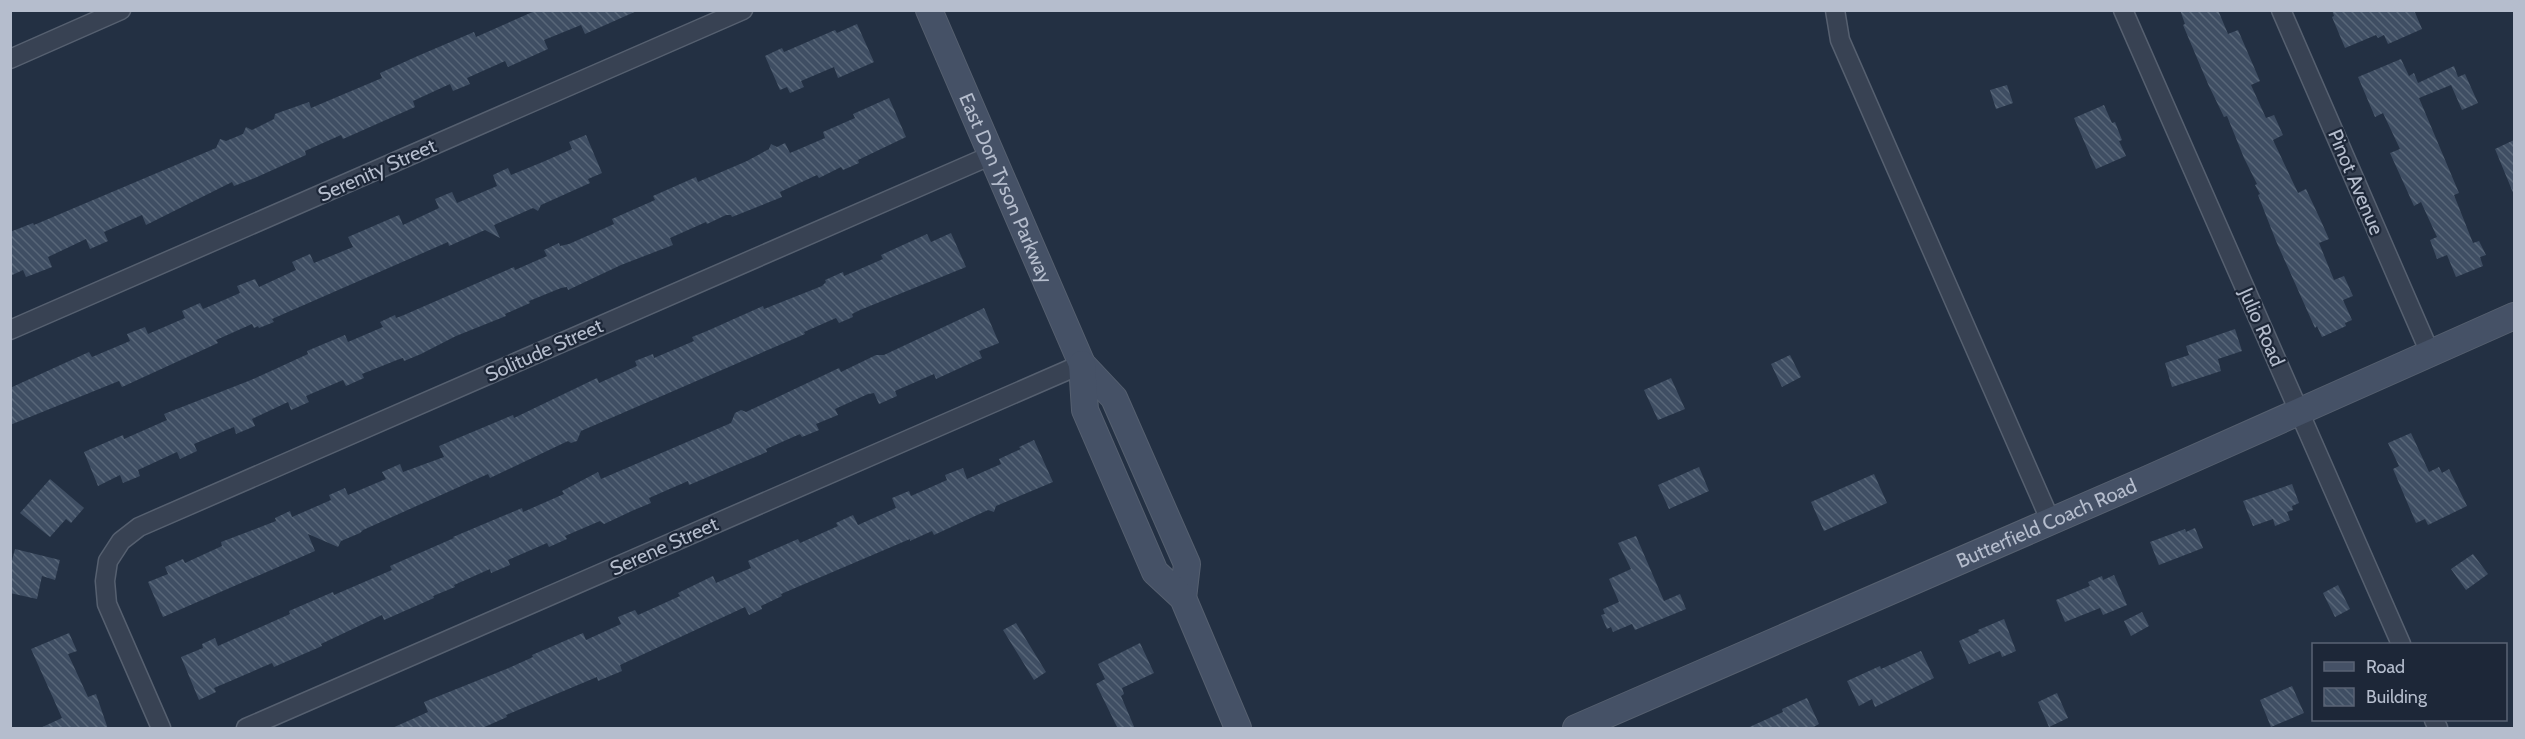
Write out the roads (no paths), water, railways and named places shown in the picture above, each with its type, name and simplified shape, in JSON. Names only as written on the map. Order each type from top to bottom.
[{"type":"main road","name":"East Don Tyson Parkway","points":[[929,10],[1082,364],[1085,410],[1155,572],[1183,598],[1238,729]]},
{"type":"main road","name":"Butterfield Coach Road","points":[[1576,729],[2051,522],[2514,316]]},
{"type":"street","points":[[10,59],[121,10]]},
{"type":"street","name":"Serenity Street","points":[[10,330],[743,10]]},
{"type":"street","points":[[1835,10],[1840,40],[2051,522]]},
{"type":"street","name":"Julio Road","points":[[2123,10],[2400,643]]},
{"type":"street","name":"Pinot Avenue","points":[[2281,10],[2430,353]]},
{"type":"street","name":"Solitude Street","points":[[161,729],[107,604],[105,581],[108,561],[121,541],[139,527],[992,155]]},
{"type":"street","name":"Serene Street","points":[[246,729],[1082,364]]}]
